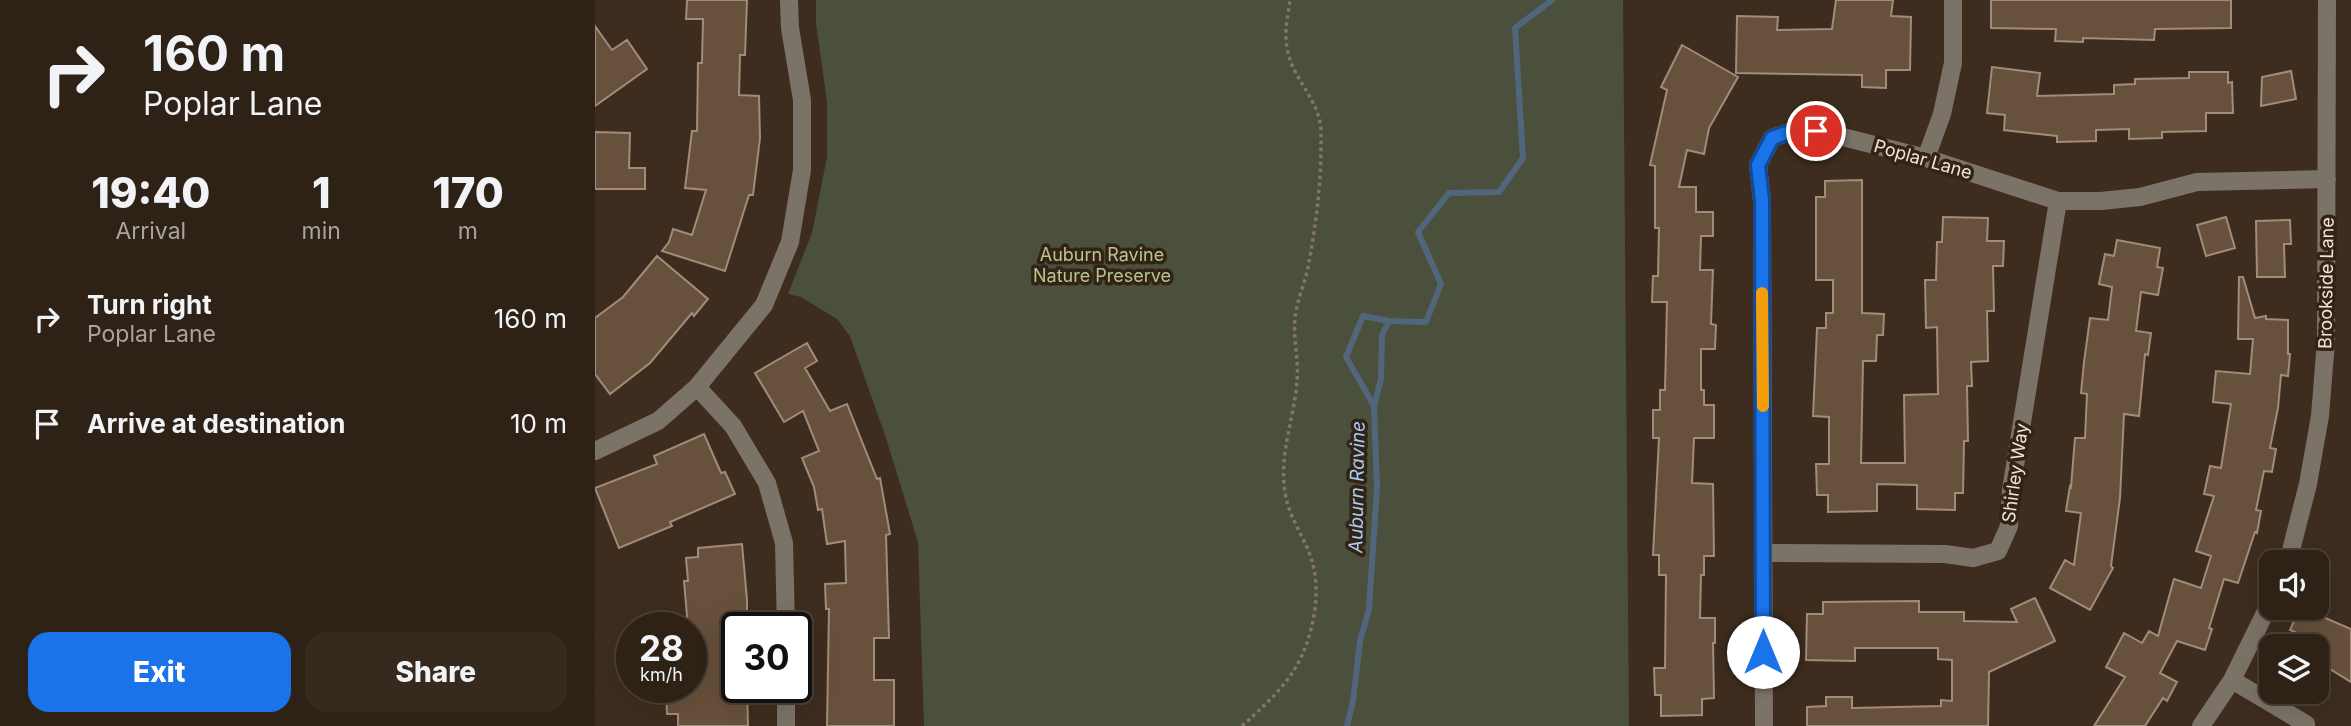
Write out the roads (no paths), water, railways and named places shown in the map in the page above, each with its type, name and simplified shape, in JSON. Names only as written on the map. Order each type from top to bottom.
[{"type":"street","points":[[595,451],[658,421],[697,387],[764,305],[790,242],[802,170],[802,100],[790,28],[789,0]]},
{"type":"street","points":[[1926,158],[1942,114],[1952,63],[1952,0]]},
{"type":"street","name":"Brookside Lane","points":[[2291,550],[2308,484],[2320,416],[2326,341],[2327,0]]},
{"type":"street","name":"Poplar Lane","points":[[1764,726],[1762,201],[1758,165],[1772,138],[1801,128],[1926,158],[2059,201],[2140,197],[2207,182],[2327,179]]},
{"type":"street","name":"Shirley Way","points":[[1763,553],[1945,554],[1973,558],[1999,551],[2008,526],[2011,490],[2059,201]]},
{"type":"street","points":[[697,387],[733,426],[767,483],[784,544],[786,612]]},
{"type":"street","points":[[2201,726],[2232,680],[2262,620]]},
{"type":"street","points":[[2232,680],[2306,724]]},
{"type":"street","points":[[786,703],[786,726]]},
{"type":"waterway","name":"Auburn Ravine","points":[[1347,726],[1353,701],[1360,641],[1369,609],[1377,487],[1374,406],[1346,357],[1363,316],[1389,321],[1426,322],[1441,284],[1418,232],[1449,193],[1499,192],[1523,158],[1515,28],[1552,0]]},
{"type":"waterway","points":[[1374,406],[1381,379],[1382,335],[1389,321]]},
{"type":"park label","name":"Auburn Ravine Nature Preserve","points":[[1102,264]]}]
